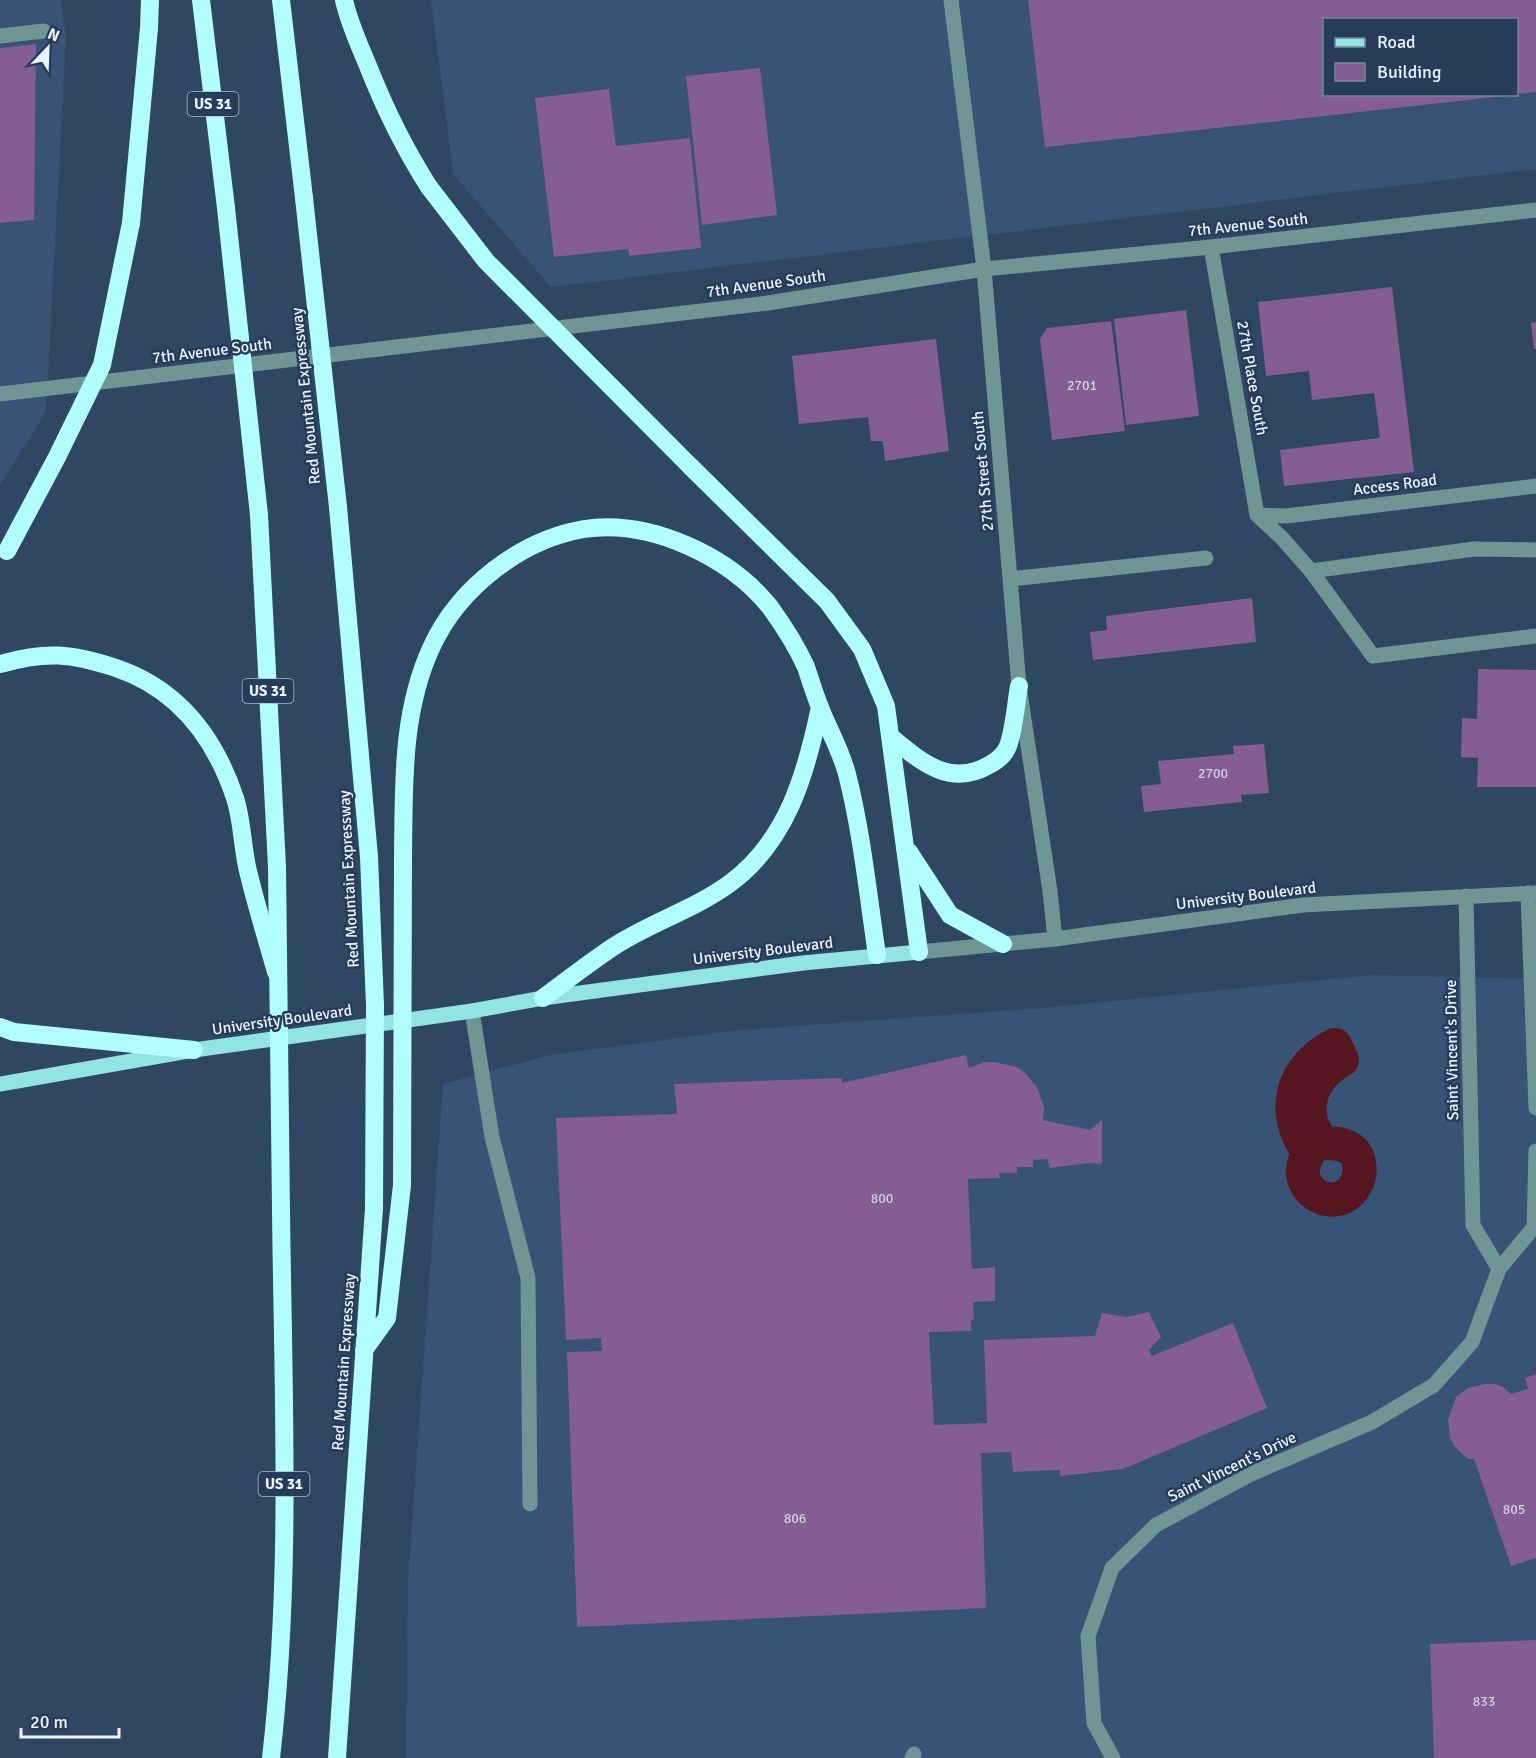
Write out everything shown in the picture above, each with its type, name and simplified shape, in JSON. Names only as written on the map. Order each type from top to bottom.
[{"type":"highway","points":[[3,555],[57,457],[102,364],[131,223],[150,0]]},
{"type":"highway","name":"US 31","points":[[201,0],[259,516],[277,867],[285,1530],[279,1694],[271,1758]]},
{"type":"highway","name":"Red Mountain Expressway","points":[[281,0],[338,507],[369,857],[375,1005],[374,1208],[337,1758]]},
{"type":"highway","points":[[344,0],[348,18],[389,119],[408,155],[429,187],[486,261],[804,578],[846,626],[862,649],[886,706],[919,951]]},
{"type":"highway","points":[[364,1350],[387,1318],[402,1185],[403,857],[407,740],[420,679],[431,648],[442,626],[457,605],[486,576],[519,553],[547,540],[585,529],[620,529],[655,534],[688,545],[735,573],[769,606],[805,664],[820,706],[836,739],[856,813],[877,955]]},
{"type":"highway","points":[[0,664],[17,659],[57,654],[90,659],[130,673],[165,693],[192,718],[212,746],[236,800],[248,873],[279,984]]},
{"type":"highway","points":[[891,737],[915,756],[944,772],[963,775],[980,771],[997,761],[1008,746],[1019,686]]},
{"type":"highway","points":[[543,998],[614,946],[729,884],[761,855],[781,827],[796,795],[810,754],[820,706]]},
{"type":"highway","points":[[906,848],[950,915],[1003,944]]},
{"type":"highway","points":[[0,1027],[14,1032],[194,1050]]},
{"type":"main road","name":"University Boulevard","points":[[0,1084],[194,1050],[472,1011],[543,998],[803,963],[919,951]]},
{"type":"street","name":"27th Street South","points":[[951,0],[984,269],[1019,686],[1050,891],[1055,939]]},
{"type":"street","points":[[0,36],[44,31]]},
{"type":"street","name":"7th Avenue South","points":[[0,394],[768,303],[984,269],[1211,248],[1536,210]]},
{"type":"street","name":"27th Place South","points":[[1211,248],[1257,515]]},
{"type":"street","name":"Access Road","points":[[1257,515],[1286,516],[1536,486]]},
{"type":"street","points":[[1257,515],[1282,538],[1311,571],[1373,656],[1536,636]]},
{"type":"street","points":[[1311,571],[1474,549],[1536,550]]},
{"type":"street","points":[[1010,579],[1206,558]]},
{"type":"street","points":[[1532,893],[1536,1108]]},
{"type":"street","name":"University Boulevard","points":[[919,951],[1055,939],[1303,905],[1532,893]]},
{"type":"street","name":"Saint Vincent's Drive","points":[[1466,896],[1473,1225],[1499,1269]]},
{"type":"street","points":[[472,1011],[492,1137],[528,1278],[530,1504]]},
{"type":"street","name":"Saint Vincent's Drive","points":[[1113,1758],[1094,1723],[1089,1636],[1112,1568],[1156,1525],[1251,1474],[1372,1422],[1434,1385],[1472,1342],[1499,1269],[1534,1227],[1536,1151]]},
{"type":"shaded area","points":[[0,0],[61,0],[66,39],[46,412],[0,485]]},
{"type":"shaded area","points":[[431,0],[1536,0],[1536,169],[551,287],[453,174]]},
{"type":"shaded area","points":[[1372,975],[1536,979],[1536,1758],[406,1758],[408,1582],[443,1084],[550,1055],[740,1030],[1043,1008]]},
{"type":"building","points":[[1028,0],[1536,0],[1536,92],[1518,94],[1518,18],[1323,18],[1323,96],[1503,96],[1045,147]]},
{"type":"building","points":[[36,44],[34,220],[0,223],[0,48]]},
{"type":"building","points":[[760,68],[777,215],[702,225],[686,76]]},
{"type":"building","points":[[609,89],[616,146],[690,138],[701,248],[629,256],[628,249],[554,257],[535,98]]},
{"type":"building","points":[[1392,287],[1414,472],[1284,486],[1280,450],[1380,438],[1374,393],[1312,400],[1309,371],[1266,376],[1258,302]]},
{"type":"building","points":[[1186,310],[1199,416],[1126,425],[1114,319]]},
{"type":"building","points":[[1111,321],[1125,431],[1052,440],[1040,339],[1047,328]]},
{"type":"building","points":[[1536,322],[1536,349],[1534,349],[1531,323]]},
{"type":"building","points":[[936,339],[949,451],[885,461],[883,441],[871,441],[868,417],[799,424],[792,356]]},
{"type":"building","points":[[1252,598],[1256,642],[1093,660],[1090,632],[1107,630],[1106,616]]},
{"type":"building","points":[[1478,669],[1536,670],[1536,787],[1477,787],[1478,758],[1461,757],[1462,718],[1477,719]]},
{"type":"building","points":[[1264,744],[1269,793],[1241,795],[1242,802],[1144,812],[1141,786],[1161,784],[1158,761],[1234,754],[1233,746]]},
{"type":"building","points":[[966,1055],[969,1068],[984,1062],[993,1062],[1014,1066],[1023,1071],[1039,1092],[1044,1108],[1043,1120],[1090,1130],[1102,1120],[1102,1164],[1089,1163],[1050,1168],[1047,1159],[1033,1160],[1033,1167],[1017,1167],[1017,1173],[999,1173],[1000,1178],[968,1179],[972,1269],[995,1267],[995,1301],[973,1302],[974,1320],[971,1320],[971,1331],[929,1332],[934,1425],[987,1423],[984,1340],[1095,1336],[1102,1313],[1126,1317],[1149,1312],[1161,1337],[1149,1350],[1152,1356],[1233,1323],[1267,1408],[1123,1469],[1060,1476],[1060,1470],[1013,1472],[1011,1452],[981,1453],[986,1608],[577,1627],[567,1352],[602,1351],[601,1338],[566,1340],[556,1118],[677,1114],[674,1084],[842,1078],[842,1083]]},
{"type":"building","points":[[1536,1374],[1536,1558],[1511,1566],[1474,1459],[1468,1459],[1454,1446],[1450,1438],[1448,1420],[1456,1397],[1468,1388],[1494,1384],[1503,1387],[1511,1394],[1528,1389],[1525,1378]]},
{"type":"building","points":[[1536,1640],[1536,1758],[1434,1758],[1430,1644]]},
{"type":"waterway","points":[[1335,1045],[1308,1065],[1294,1092],[1292,1107],[1294,1122],[1309,1153],[1304,1166],[1304,1177],[1308,1187],[1316,1195],[1326,1199],[1336,1199],[1346,1195],[1355,1186],[1360,1173],[1356,1154],[1348,1147],[1323,1143],[1315,1132],[1311,1120],[1311,1097],[1315,1086],[1322,1076],[1342,1060],[1337,1049]]}]
